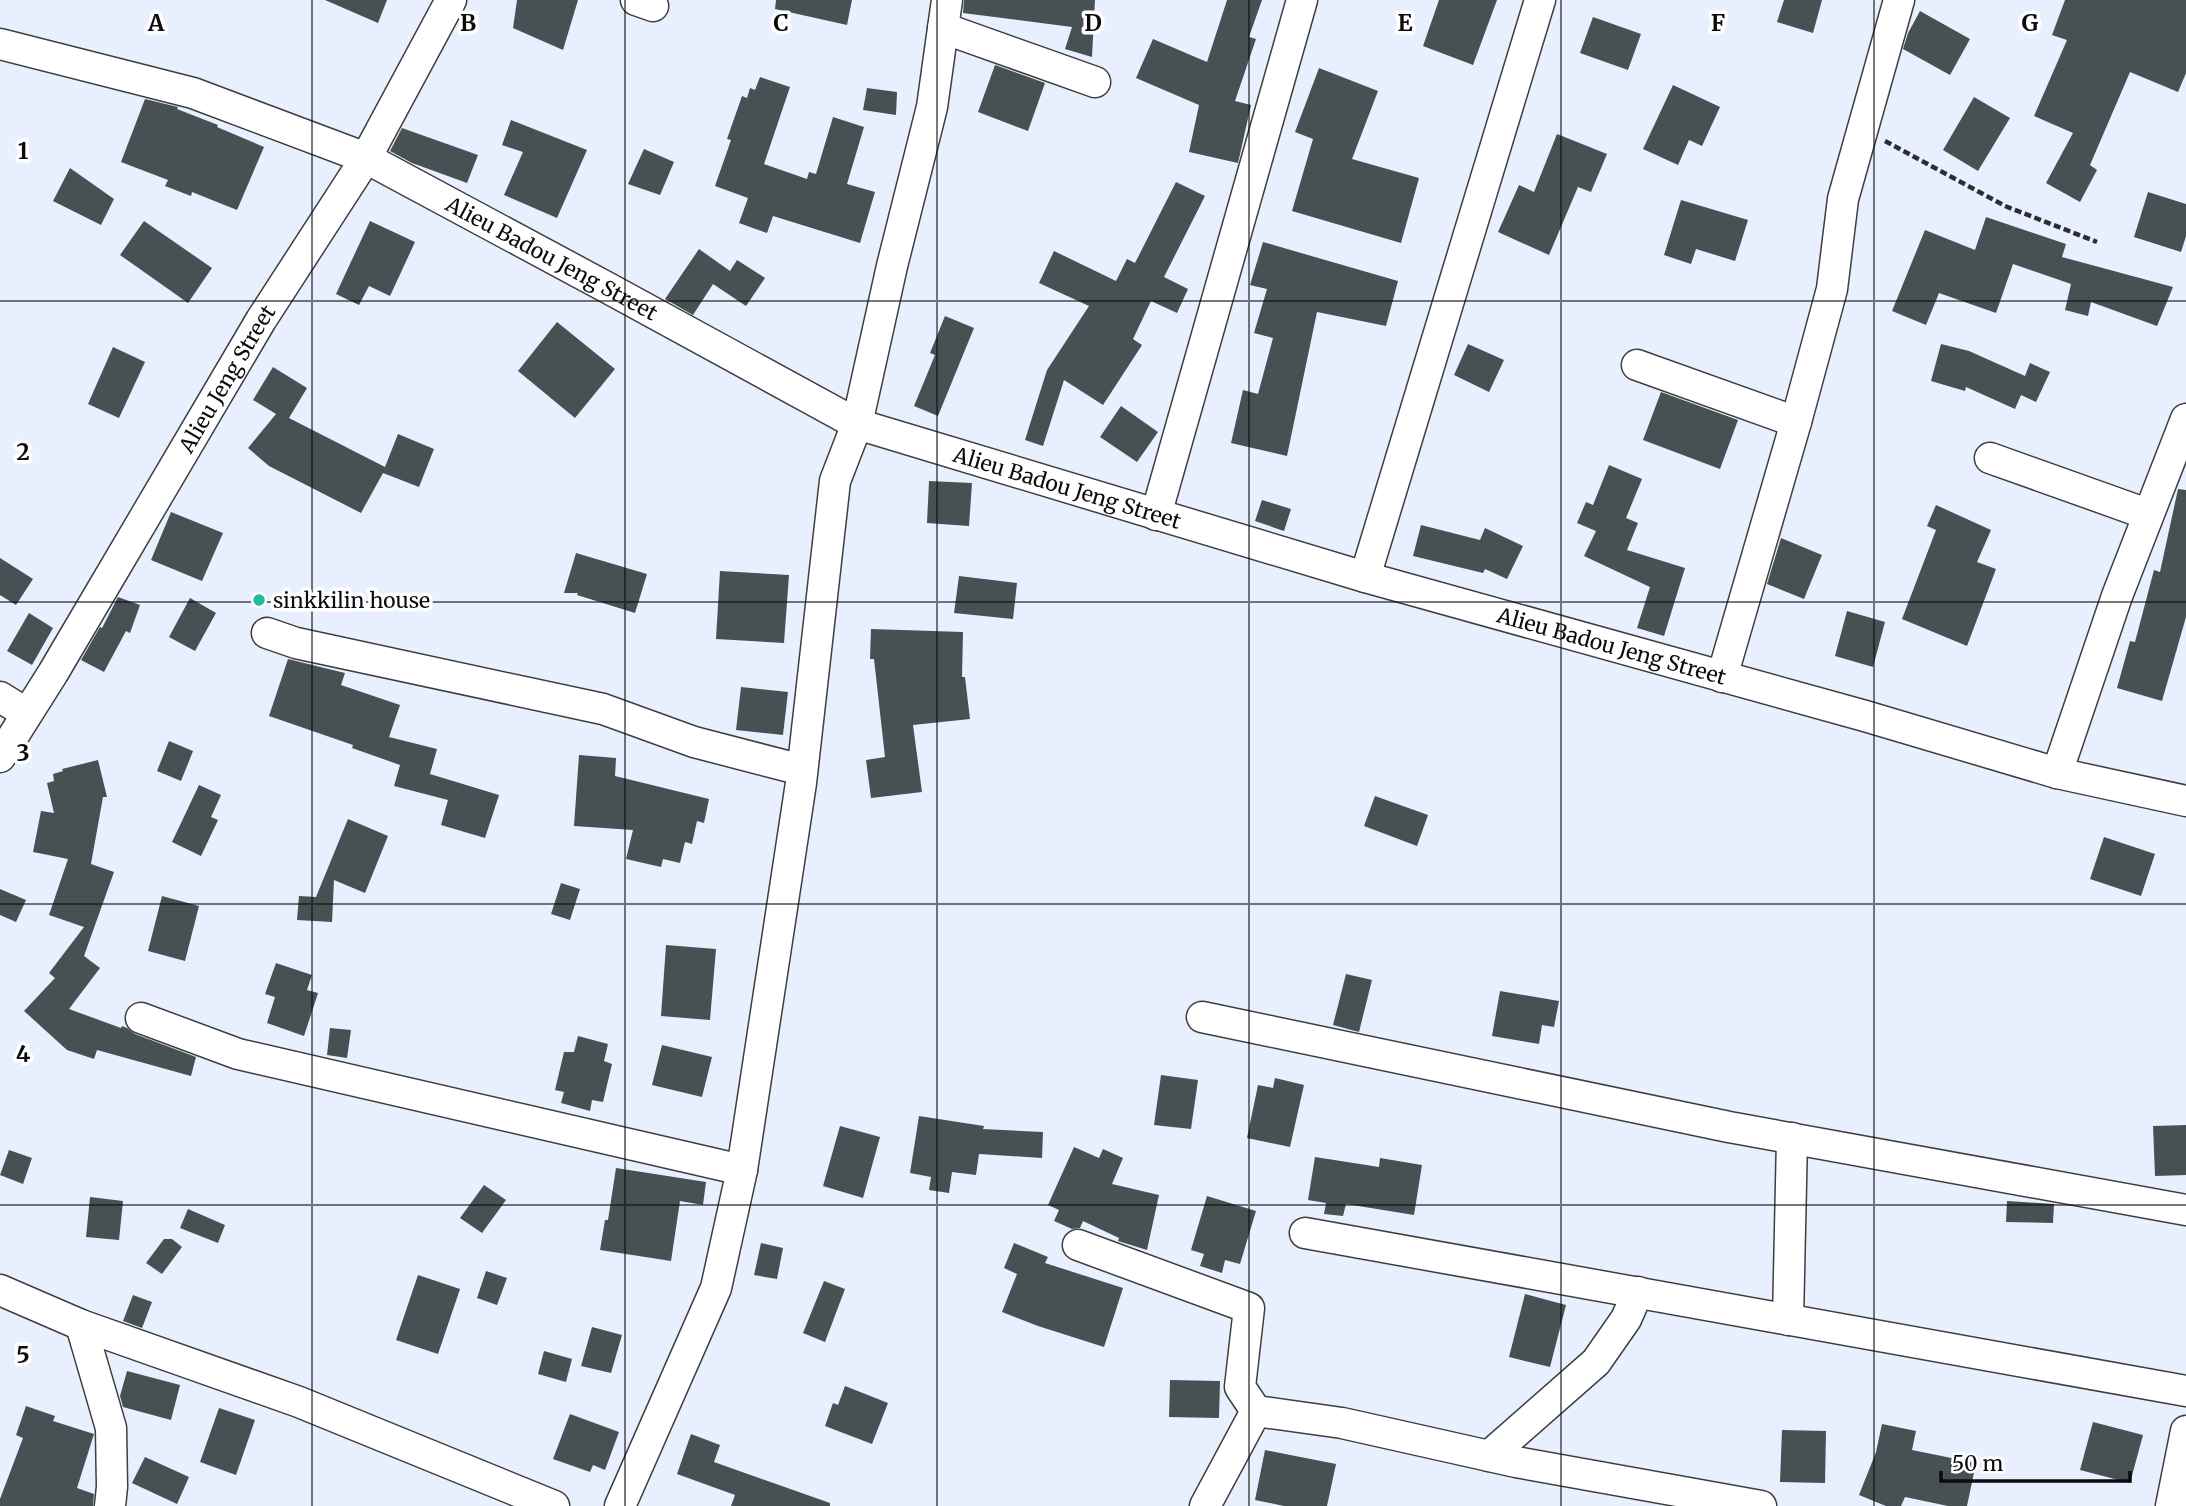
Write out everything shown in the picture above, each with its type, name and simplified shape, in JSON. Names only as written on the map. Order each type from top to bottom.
[{"type":"street","name":"Alieu Jeng Street","points":[[0,757],[60,661],[261,320],[366,159],[451,0]]},
{"type":"street","points":[[1156,516],[1302,0]]},
{"type":"street","points":[[1365,577],[1540,0]]},
{"type":"street","points":[[1722,677],[1832,289],[1843,199],[1899,0]]},
{"type":"street","points":[[620,1506],[716,1288],[742,1170],[802,770],[835,481],[858,424],[892,266],[932,107],[945,14],[1095,82]]},
{"type":"street","name":"Alieu Badou Jeng Street","points":[[0,44],[193,93],[366,159],[858,424],[1365,577],[2057,773],[2186,801]]},
{"type":"street","points":[[1637,365],[1796,422]]},
{"type":"street","points":[[2057,773],[2147,514],[2186,419]]},
{"type":"street","points":[[1990,458],[2147,514]]},
{"type":"street","points":[[267,633],[296,643],[603,709],[694,742],[802,770]]},
{"type":"street","points":[[0,697],[26,713]]},
{"type":"street","points":[[141,1017],[238,1055],[742,1170]]},
{"type":"street","points":[[1202,1017],[1728,1127],[2186,1210]]},
{"type":"street","points":[[1788,1320],[1792,1138]]},
{"type":"street","points":[[1305,1233],[2186,1391]]},
{"type":"street","points":[[1078,1245],[1249,1308],[1240,1387],[1256,1411],[1342,1423],[1489,1456],[1761,1506]]},
{"type":"street","points":[[0,1290],[81,1325],[299,1402],[554,1506]]},
{"type":"street","points":[[1489,1456],[1596,1362],[1626,1319],[1637,1292]]},
{"type":"street","points":[[81,1325],[111,1428],[110,1506]]},
{"type":"street","points":[[1205,1506],[1256,1411]]},
{"type":"street","points":[[2171,1506],[2186,1431]]},
{"type":"path","points":[[1863,129],[2005,206],[2096,242]]},
{"type":"building","points":[[325,0],[387,0],[378,23]]},
{"type":"building","points":[[517,0],[578,0],[563,50],[513,28]]},
{"type":"building","points":[[776,0],[852,0],[847,25],[775,9]]},
{"type":"building","points":[[964,0],[1095,0],[1092,57],[1065,49],[1072,27],[963,13]]},
{"type":"building","points":[[1227,0],[1262,0],[1249,37],[1256,39],[1235,101],[1251,105],[1238,163],[1189,152],[1199,105],[1136,78],[1153,39],[1207,62]]},
{"type":"building","points":[[1439,0],[1497,0],[1473,65],[1423,46]]},
{"type":"building","points":[[1784,0],[1822,0],[1813,33],[1777,22]]},
{"type":"building","points":[[2065,0],[2186,0],[2186,73],[2178,92],[2130,72],[2090,165],[2097,170],[2080,202],[2046,183],[2073,133],[2034,116],[2067,40],[2052,35]]},
{"type":"building","points":[[1920,11],[1970,39],[1950,75],[1903,49]]},
{"type":"building","points":[[1593,17],[1641,34],[1628,70],[1580,53]]},
{"type":"building","points":[[995,65],[1045,83],[1028,131],[978,112]]},
{"type":"building","points":[[1319,68],[1378,91],[1352,159],[1419,178],[1401,243],[1292,211],[1313,139],[1295,132]]},
{"type":"building","points":[[760,77],[790,87],[764,164],[807,179],[809,172],[816,174],[833,117],[864,127],[847,184],[875,192],[860,243],[773,216],[767,233],[739,223],[748,198],[715,186],[731,140],[727,139],[742,96],[747,98],[750,88],[755,90]]},
{"type":"building","points":[[1673,85],[1720,107],[1702,146],[1689,140],[1678,165],[1643,149]]},
{"type":"building","points":[[867,88],[897,92],[896,115],[863,110]]},
{"type":"building","points":[[1974,97],[2010,118],[1978,171],[1943,150]]},
{"type":"building","points":[[145,99],[178,107],[177,109],[264,147],[237,210],[192,192],[191,196],[165,186],[168,180],[121,162]]},
{"type":"building","points":[[511,120],[587,150],[557,218],[504,195],[523,152],[502,145]]},
{"type":"building","points":[[402,128],[478,155],[467,183],[412,163],[390,151]]},
{"type":"building","points":[[1557,134],[1607,154],[1591,192],[1578,187],[1549,255],[1498,232],[1519,185],[1534,192]]},
{"type":"building","points":[[644,149],[674,162],[660,195],[628,184]]},
{"type":"building","points":[[70,168],[114,199],[101,225],[53,201]]},
{"type":"building","points":[[1176,182],[1205,196],[1164,277],[1188,289],[1177,313],[1151,301],[1133,339],[1142,345],[1103,405],[1064,380],[1043,446],[1025,440],[1047,370],[1089,306],[1039,283],[1054,251],[1116,281],[1127,259],[1135,263]]},
{"type":"building","points":[[2148,192],[2186,204],[2186,236],[2181,252],[2134,237]]},
{"type":"building","points":[[1681,200],[1748,220],[1735,261],[1696,249],[1691,264],[1664,255]]},
{"type":"building","points":[[1986,217],[2066,244],[2062,257],[2173,287],[2157,326],[2091,302],[2088,316],[2065,310],[2071,284],[2013,264],[1996,313],[1939,293],[1926,325],[1892,311],[1925,230],[1975,250]]},
{"type":"building","points":[[144,221],[212,268],[188,303],[120,255]]},
{"type":"building","points":[[370,221],[415,242],[390,296],[369,286],[359,305],[336,294]]},
{"type":"building","points":[[1263,242],[1398,281],[1386,326],[1317,312],[1287,456],[1231,443],[1243,390],[1258,394],[1273,338],[1254,333],[1267,289],[1250,285]]},
{"type":"building","points":[[699,249],[730,271],[737,260],[765,278],[746,306],[713,284],[693,315],[665,299]]},
{"type":"building","points":[[945,316],[974,328],[938,416],[914,406],[935,355],[930,353]]},
{"type":"building","points":[[557,322],[615,369],[575,418],[518,371]]},
{"type":"building","points":[[1468,344],[1504,360],[1489,392],[1454,375]]},
{"type":"building","points":[[1941,344],[1969,351],[2025,376],[2030,363],[2050,372],[2036,402],[2021,395],[2015,409],[1966,387],[1965,391],[1931,381]]},
{"type":"building","points":[[113,347],[145,362],[119,418],[88,404]]},
{"type":"building","points":[[273,367],[307,388],[289,418],[385,467],[398,434],[434,449],[419,487],[383,473],[361,513],[269,466],[248,448],[276,414],[253,400]]},
{"type":"building","points":[[1661,392],[1738,420],[1720,469],[1643,440]]},
{"type":"building","points":[[1121,406],[1158,432],[1137,462],[1100,437]]},
{"type":"building","points":[[1609,465],[1642,479],[1626,518],[1638,523],[1627,550],[1685,568],[1664,636],[1637,628],[1650,587],[1584,556],[1596,531],[1577,523],[1586,502],[1593,505]]},
{"type":"building","points":[[929,481],[972,483],[969,526],[927,523]]},
{"type":"building","points":[[2178,489],[2186,490],[2186,617],[2162,701],[2117,688],[2130,641],[2135,642],[2154,570],[2160,572]]},
{"type":"building","points":[[1262,500],[1291,509],[1284,531],[1255,521]]},
{"type":"building","points":[[1936,505],[1991,530],[1977,562],[1996,569],[1967,646],[1902,619],[1936,530],[1927,526]]},
{"type":"building","points":[[171,512],[223,533],[202,581],[151,560]]},
{"type":"building","points":[[1421,525],[1480,540],[1485,528],[1523,546],[1507,579],[1485,569],[1483,573],[1413,556]]},
{"type":"building","points":[[1781,538],[1822,555],[1804,599],[1767,584]]},
{"type":"building","points":[[576,553],[647,574],[635,613],[577,595],[578,593],[564,593]]},
{"type":"building","points":[[0,558],[33,579],[16,605],[0,595]]},
{"type":"building","points":[[720,571],[789,575],[784,643],[716,639]]},
{"type":"building","points":[[959,576],[1017,583],[1013,619],[954,613]]},
{"type":"building","points":[[118,597],[140,605],[130,633],[126,631],[104,672],[81,660]]},
{"type":"building","points":[[190,598],[216,613],[195,651],[169,637]]},
{"type":"building","points":[[1847,611],[1885,622],[1873,667],[1835,656]]},
{"type":"building","points":[[29,613],[53,628],[32,665],[7,651]]},
{"type":"building","points":[[871,629],[963,632],[962,677],[965,677],[970,719],[913,725],[922,792],[871,798],[866,760],[885,757],[874,659],[870,659]]},
{"type":"building","points":[[288,659],[345,673],[341,685],[400,705],[389,737],[437,749],[430,774],[499,795],[485,838],[441,825],[448,800],[394,786],[400,765],[352,748],[353,745],[269,716]]},
{"type":"building","points":[[741,687],[788,692],[783,735],[736,730]]},
{"type":"building","points":[[169,741],[193,751],[181,781],[157,771]]},
{"type":"building","points":[[579,755],[616,758],[615,776],[709,799],[704,823],[697,821],[692,844],[685,842],[680,863],[663,859],[661,867],[626,859],[633,830],[574,826]]},
{"type":"building","points":[[98,760],[107,797],[103,797],[91,864],[114,872],[84,956],[100,968],[69,1009],[121,1028],[122,1026],[135,1034],[196,1057],[191,1076],[97,1050],[94,1059],[67,1050],[24,1011],[55,978],[49,973],[84,927],[49,915],[68,859],[33,852],[41,811],[54,813],[47,783],[54,781],[53,774],[63,771],[62,769]]},
{"type":"building","points":[[199,785],[221,795],[211,817],[218,820],[201,856],[172,842]]},
{"type":"building","points":[[1375,796],[1428,815],[1417,846],[1364,826]]},
{"type":"building","points":[[348,819],[388,836],[365,893],[334,880],[332,922],[297,920],[299,896],[316,897]]},
{"type":"building","points":[[2104,837],[2155,854],[2141,896],[2090,879]]},
{"type":"building","points":[[561,883],[580,889],[570,920],[551,914]]},
{"type":"building","points":[[0,889],[26,900],[16,922],[0,915]]},
{"type":"building","points":[[162,896],[199,906],[185,961],[148,951]]},
{"type":"building","points":[[666,945],[716,949],[710,1020],[661,1016]]},
{"type":"building","points":[[276,963],[312,975],[307,990],[318,993],[304,1036],[267,1023],[275,997],[265,994]]},
{"type":"building","points":[[1346,974],[1372,980],[1359,1032],[1333,1025]]},
{"type":"building","points":[[1500,991],[1559,1001],[1554,1027],[1542,1025],[1539,1044],[1492,1036]]},
{"type":"building","points":[[330,1028],[351,1030],[347,1058],[327,1055]]},
{"type":"building","points":[[578,1036],[608,1044],[604,1061],[612,1064],[603,1102],[592,1100],[590,1111],[561,1103],[564,1092],[555,1090],[564,1052],[574,1052]]},
{"type":"building","points":[[662,1045],[712,1057],[702,1097],[652,1085]]},
{"type":"building","points":[[1161,1075],[1198,1080],[1191,1129],[1154,1125]]},
{"type":"building","points":[[1275,1078],[1304,1085],[1290,1147],[1247,1138],[1258,1085],[1273,1088]]},
{"type":"building","points":[[919,1116],[984,1126],[983,1129],[1043,1132],[1042,1158],[979,1154],[976,1175],[952,1172],[949,1193],[929,1190],[931,1177],[910,1173]]},
{"type":"building","points":[[2186,1125],[2186,1175],[2155,1176],[2153,1126]]},
{"type":"building","points":[[840,1126],[880,1137],[863,1198],[823,1186]]},
{"type":"building","points":[[1074,1147],[1099,1158],[1103,1149],[1123,1158],[1112,1184],[1159,1195],[1147,1250],[1118,1241],[1119,1238],[1083,1221],[1080,1228],[1072,1229],[1054,1221],[1059,1210],[1048,1205]]},
{"type":"building","points":[[9,1150],[32,1158],[23,1184],[0,1175]]},
{"type":"building","points":[[1315,1157],[1379,1167],[1380,1158],[1422,1165],[1414,1215],[1346,1204],[1343,1216],[1324,1214],[1326,1203],[1308,1200]]},
{"type":"building","points":[[616,1168],[706,1182],[703,1205],[680,1201],[671,1261],[600,1250],[605,1220],[608,1220]]},
{"type":"building","points":[[484,1185],[506,1200],[482,1233],[460,1218]]},
{"type":"building","points":[[1207,1196],[1256,1211],[1240,1264],[1225,1260],[1222,1273],[1200,1266],[1204,1254],[1191,1250]]},
{"type":"building","points":[[90,1197],[123,1201],[119,1240],[86,1237]]},
{"type":"building","points":[[2007,1201],[2054,1204],[2053,1223],[2006,1222]]},
{"type":"building","points":[[188,1209],[225,1225],[218,1243],[180,1228]]},
{"type":"building","points":[[164,1239],[172,1239],[182,1247],[162,1274],[146,1263]]},
{"type":"building","points":[[761,1243],[783,1248],[777,1279],[754,1275]]},
{"type":"building","points":[[1014,1243],[1048,1257],[1045,1263],[1123,1288],[1104,1347],[1002,1312],[1017,1274],[1004,1268]]},
{"type":"building","points":[[486,1271],[507,1278],[497,1305],[477,1298]]},
{"type":"building","points":[[418,1275],[460,1289],[438,1354],[396,1340]]},
{"type":"building","points":[[824,1281],[845,1289],[825,1342],[803,1333]]},
{"type":"building","points":[[1525,1294],[1566,1305],[1550,1367],[1509,1357]]},
{"type":"building","points":[[133,1295],[152,1302],[142,1328],[123,1321]]},
{"type":"building","points":[[592,1327],[622,1335],[611,1373],[581,1366]]},
{"type":"building","points":[[544,1351],[572,1359],[566,1382],[538,1374]]},
{"type":"building","points":[[127,1371],[180,1385],[171,1420],[123,1407],[120,1396]]},
{"type":"building","points":[[1170,1380],[1220,1381],[1219,1418],[1169,1417]]},
{"type":"building","points":[[845,1386],[888,1403],[872,1444],[825,1426],[833,1403],[838,1405]]},
{"type":"building","points":[[26,1406],[55,1416],[53,1421],[94,1434],[77,1488],[94,1494],[93,1506],[0,1506],[0,1499],[23,1438],[16,1435]]},
{"type":"building","points":[[219,1408],[255,1420],[236,1475],[200,1462]]},
{"type":"building","points":[[570,1414],[619,1432],[605,1470],[593,1465],[590,1472],[553,1459]]},
{"type":"building","points":[[2093,1422],[2143,1435],[2130,1483],[2080,1470]]},
{"type":"building","points":[[1882,1424],[1916,1431],[1912,1450],[1976,1463],[1967,1506],[1948,1506],[1905,1497],[1901,1506],[1886,1506],[1859,1495],[1876,1452]]},
{"type":"building","points":[[1782,1430],[1826,1431],[1825,1483],[1780,1482]]},
{"type":"building","points":[[691,1434],[720,1445],[714,1462],[830,1503],[830,1506],[731,1506],[735,1495],[677,1474]]},
{"type":"building","points":[[1265,1450],[1336,1464],[1327,1506],[1284,1506],[1255,1500]]},
{"type":"building","points":[[145,1457],[189,1477],[177,1504],[132,1483]]},
{"type":"place","name":"sinkkilin house","points":[[259,600]]}]
